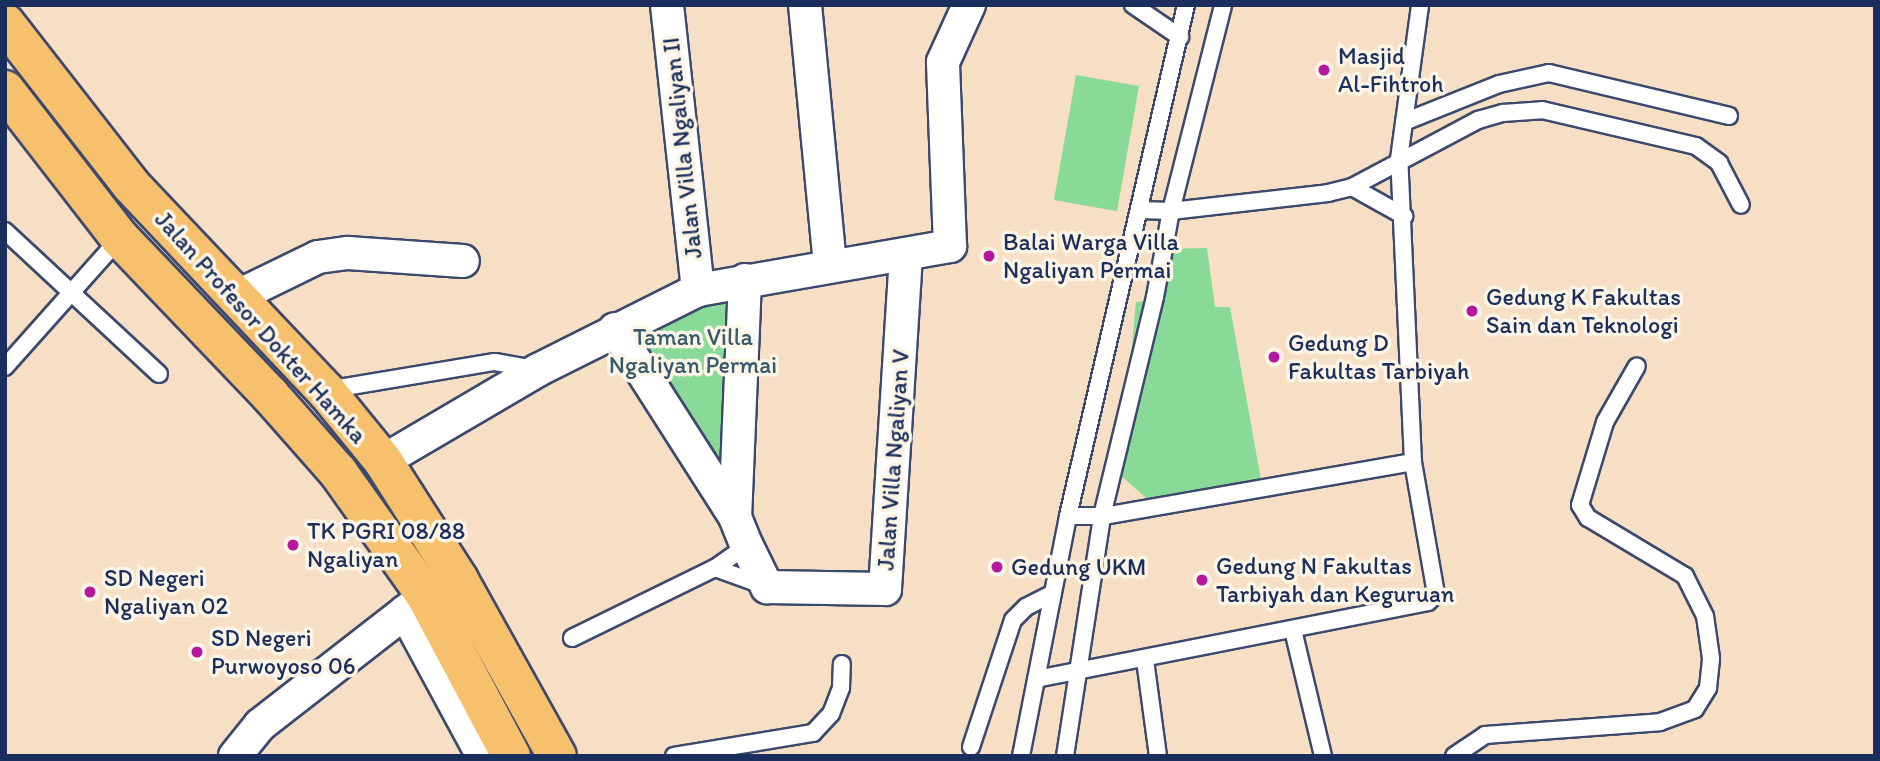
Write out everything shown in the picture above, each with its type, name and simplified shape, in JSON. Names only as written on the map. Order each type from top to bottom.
[{"type":"main road","name":"Jalan Profesor Dokter Hamka","points":[[5,23],[131,185],[326,391],[383,461],[430,596],[511,756]]},
{"type":"main road","name":"Jalan Profesor Dokter Hamka","points":[[5,90],[120,238],[270,395],[338,472],[430,596],[557,756]]},
{"type":"main road","points":[[270,395],[298,362]]},
{"type":"street","name":"Jalan Villa Ngaliyan II","points":[[667,5],[698,290]]},
{"type":"street","points":[[804,5],[830,266]]},
{"type":"street","points":[[383,461],[538,370],[615,329],[698,290],[830,266],[906,256],[950,246],[943,62],[969,5]]},
{"type":"street","points":[[236,297],[318,257],[348,253],[463,261]]},
{"type":"street","name":"Jalan Villa Ngaliyan V","points":[[767,587],[885,589],[906,256]]},
{"type":"street","points":[[736,517],[746,280]]},
{"type":"street","points":[[615,329],[736,517],[767,587]]},
{"type":"street","points":[[235,756],[260,725],[430,596],[483,756]]},
{"type":"lane","points":[[1133,5],[1181,37]]},
{"type":"lane","points":[[1021,756],[1069,516],[1181,37],[1186,5]]},
{"type":"lane","points":[[1065,756],[1074,674],[1102,516],[1156,297],[1171,211],[1223,5]]},
{"type":"lane","points":[[1036,679],[1074,674],[1428,602],[1436,594],[1413,462],[1404,216],[1399,159],[1420,5]]},
{"type":"lane","points":[[1404,122],[1527,75],[1549,73],[1729,116]]},
{"type":"lane","points":[[1473,94],[1478,120]]},
{"type":"lane","points":[[1140,210],[1171,211],[1352,187],[1399,159],[1478,120],[1503,113],[1542,110],[1672,138],[1696,146],[1719,163],[1741,205]]},
{"type":"lane","points":[[1352,187],[1404,216]]},
{"type":"lane","points":[[5,231],[159,374]]},
{"type":"lane","points":[[5,367],[68,292],[120,238]]},
{"type":"lane","points":[[326,391],[484,363],[538,370]]},
{"type":"lane","points":[[1454,756],[1485,735],[1660,722],[1695,709],[1708,688],[1711,659],[1705,616],[1685,576],[1602,528],[1580,505],[1605,422],[1637,366]]},
{"type":"lane","points":[[1069,516],[1102,516],[1413,462]]},
{"type":"lane","points":[[572,638],[715,568],[747,546]]},
{"type":"lane","points":[[715,568],[767,587]]},
{"type":"lane","points":[[971,747],[1013,620],[1026,607],[1054,593]]},
{"type":"lane","points":[[1293,630],[1323,756]]},
{"type":"lane","points":[[1145,660],[1157,756]]},
{"type":"lane","points":[[674,756],[813,733],[831,714],[842,664]]},
{"type":"green space","points":[[1076,75],[1139,86],[1117,211],[1054,200]]},
{"type":"green space","points":[[1207,248],[1215,307],[1230,307],[1263,491],[1152,503],[1120,475],[1136,302],[1159,300],[1163,249]]},
{"type":"green space","name":"Taman Villa Ngaliyan Permai","points":[[744,291],[724,463],[624,335],[701,299]]},
{"type":"place","name":"Masjid Al-Fihtroh","points":[[1324,70]]},
{"type":"place","name":"Balai Warga Villa Ngaliyan Permai","points":[[989,256]]},
{"type":"place","name":"Gedung K Fakultas Sain dan Teknologi","points":[[1472,311]]},
{"type":"place","name":"Gedung D Fakultas Tarbiyah","points":[[1274,357]]},
{"type":"place","name":"TK PGRI 08/88 Ngaliyan","points":[[293,545]]},
{"type":"place","name":"Gedung UKM","points":[[997,567]]},
{"type":"place","name":"Gedung N Fakultas Tarbiyah dan Keguruan","points":[[1202,580]]},
{"type":"place","name":"SD Negeri Ngaliyan 02","points":[[90,592]]},
{"type":"place","name":"SD Negeri Purwoyoso 06","points":[[197,652]]}]
